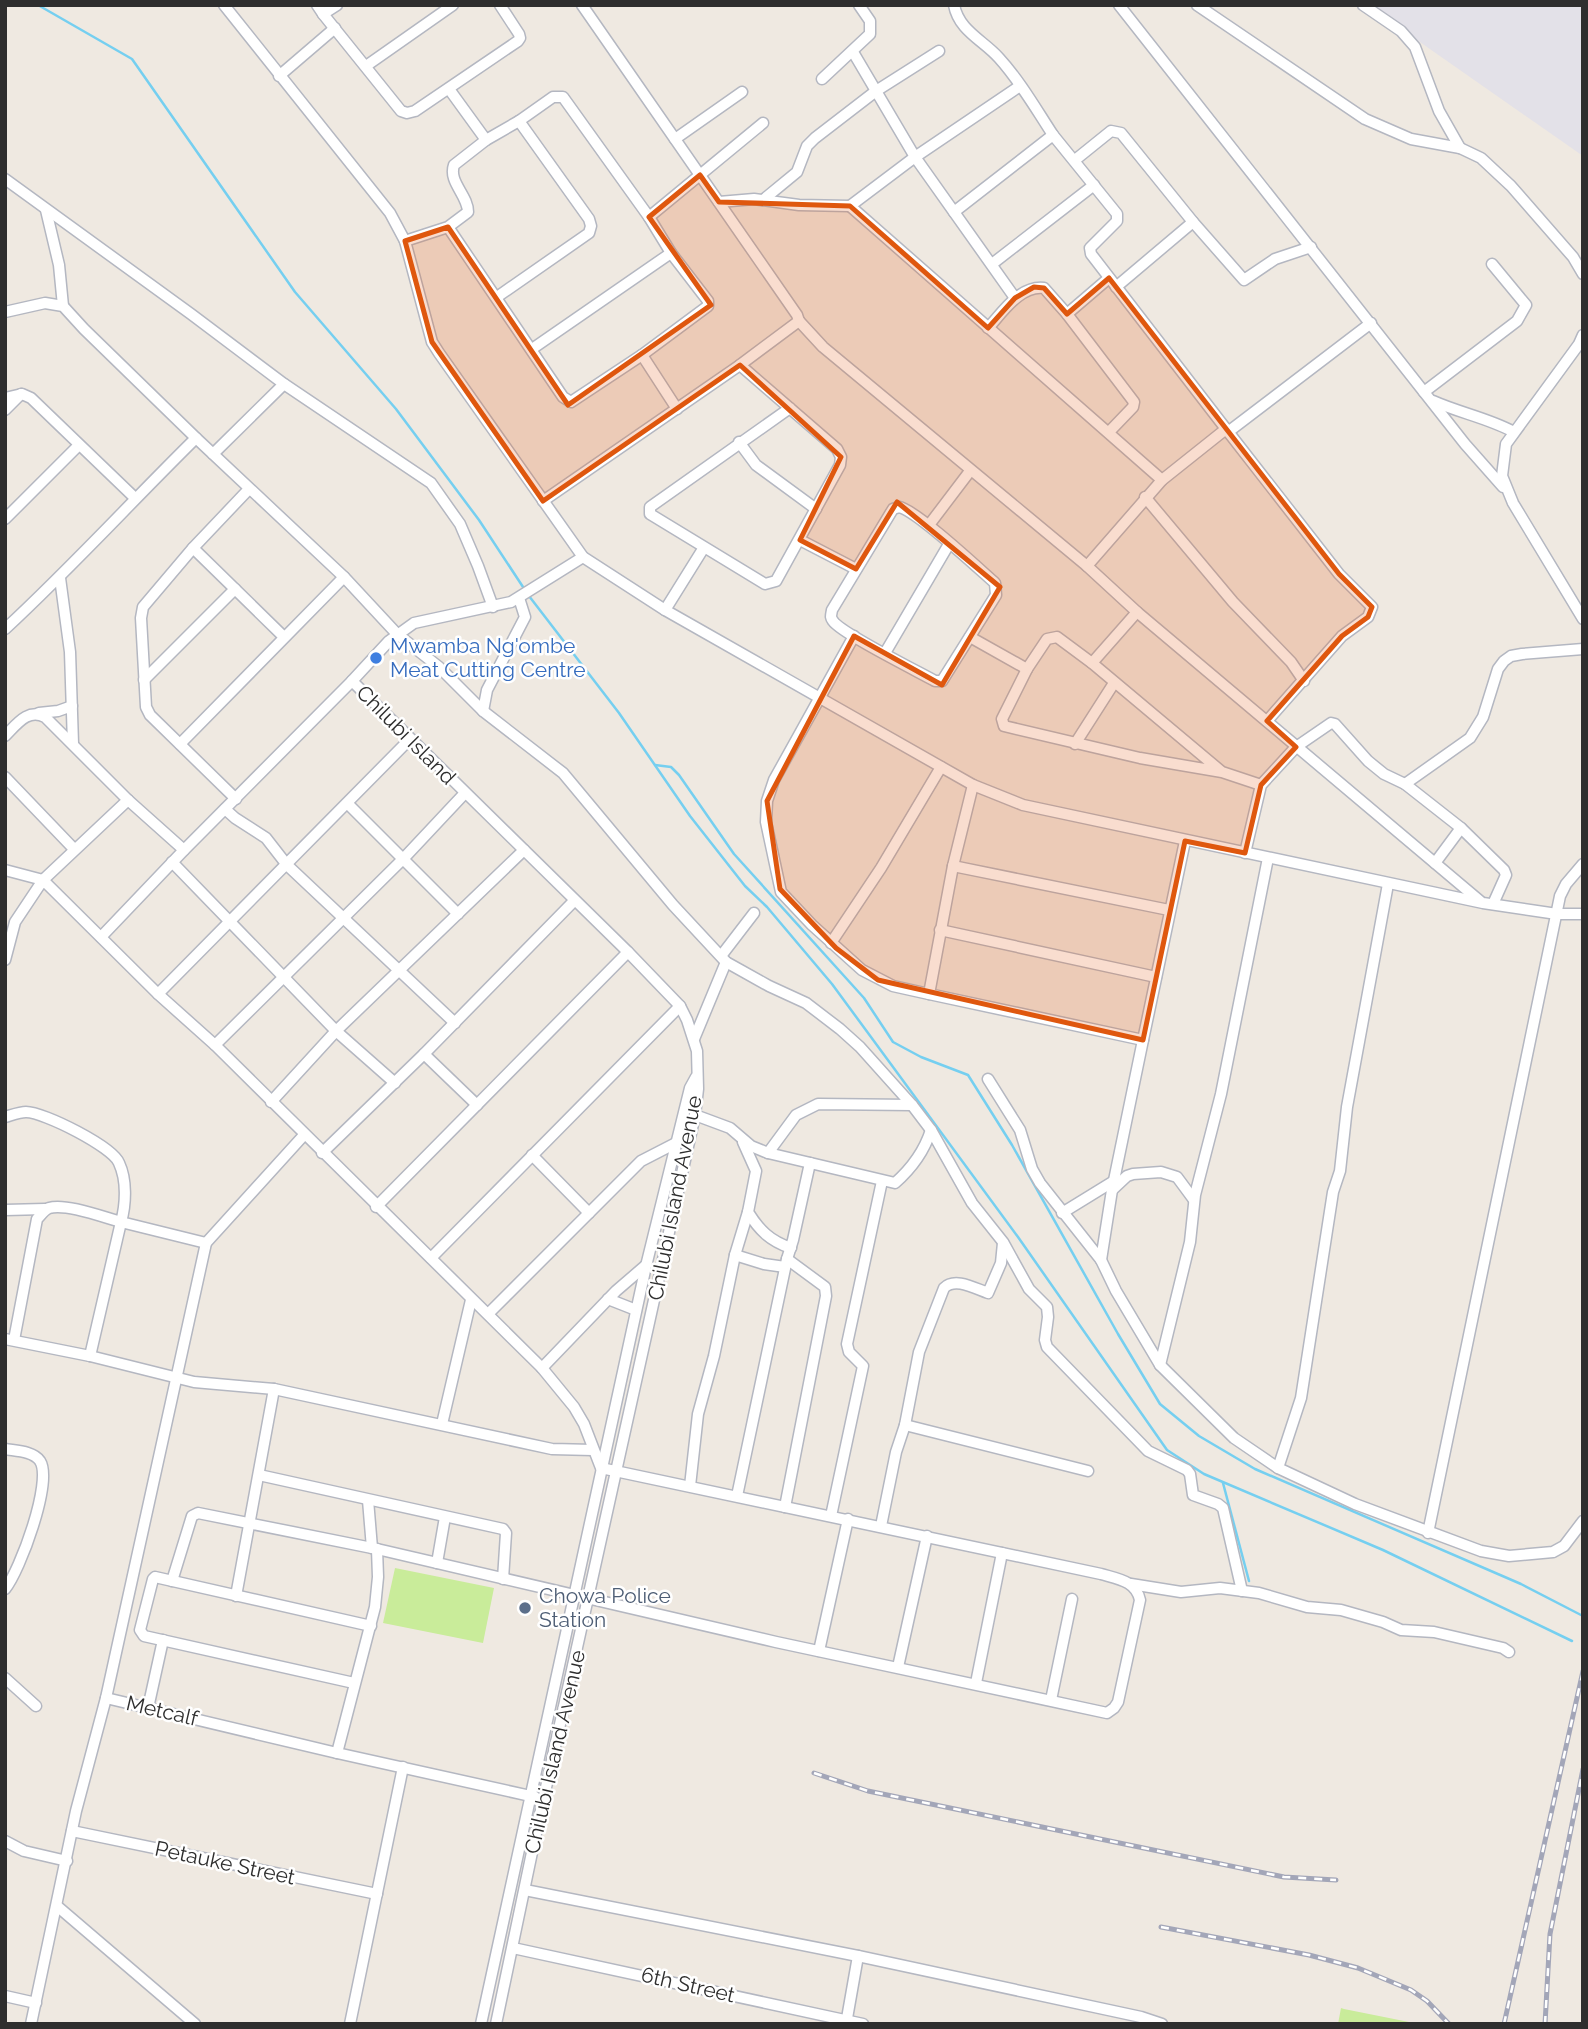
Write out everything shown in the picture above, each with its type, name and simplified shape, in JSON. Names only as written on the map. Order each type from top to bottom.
[{"type":"street","points":[[224,5],[390,213],[405,241],[432,342],[583,558],[665,610],[819,699],[973,785],[1023,805],[1488,904],[1558,914],[1583,914]]},
{"type":"street","points":[[337,5],[320,10],[401,111],[407,113],[415,111],[449,89],[520,38],[500,5]]},
{"type":"street","points":[[366,66],[453,5]]},
{"type":"street","points":[[582,5],[799,321],[823,347],[1087,566],[1296,747],[1488,904]]},
{"type":"street","points":[[822,79],[868,38],[870,21],[859,5]]},
{"type":"street","points":[[954,5],[964,28],[999,58],[1053,135],[1118,217],[1090,248],[1091,254],[1339,574],[1372,607],[1368,617],[1342,636],[1267,720]]},
{"type":"street","points":[[1119,5],[1424,393],[1506,489],[1583,619]]},
{"type":"street","points":[[1197,5],[1374,123],[1411,139],[1461,148],[1481,158],[1511,186],[1573,257],[1583,274]]},
{"type":"street","points":[[1363,5],[1401,31],[1415,47],[1440,111],[1461,148]]},
{"type":"street","points":[[279,76],[335,28]]},
{"type":"street","points":[[763,200],[797,172],[807,146],[815,138],[876,91],[939,51]]},
{"type":"street","points":[[853,52],[915,157],[1015,298]]},
{"type":"street","points":[[719,202],[744,199],[799,205],[850,206],[915,157],[1020,86]]},
{"type":"street","points":[[449,89],[486,140]]},
{"type":"street","points":[[675,139],[742,92]]},
{"type":"street","points":[[405,241],[448,227],[468,212],[468,206],[454,180],[454,165],[486,140],[553,97],[562,97],[649,217],[671,253],[708,301],[708,306],[642,355],[570,402],[448,227]]},
{"type":"street","points":[[497,297],[589,233],[591,226],[589,219],[519,121]]},
{"type":"street","points":[[649,217],[763,123]]},
{"type":"street","points":[[1075,160],[1111,131],[1121,133],[1244,280],[1275,259],[1311,247]]},
{"type":"street","points":[[954,212],[1053,135]]},
{"type":"street","points":[[5,179],[284,384],[431,482],[460,524],[493,607]]},
{"type":"street","points":[[992,264],[1094,186]]},
{"type":"street","points":[[850,206],[1162,480]]},
{"type":"street","points":[[46,209],[59,265],[63,306],[84,330],[344,577],[397,634],[439,667],[483,711],[563,774],[673,905],[724,959],[769,986],[806,1003],[840,1029],[860,1047],[912,1105],[931,1130],[972,1203],[1003,1242],[1029,1289],[1048,1310],[1045,1331],[1047,1347],[1149,1451],[1187,1470],[1193,1495],[1223,1508],[1242,1591]]},
{"type":"street","points":[[1116,287],[1193,222]]},
{"type":"street","points":[[532,348],[671,253]]},
{"type":"street","points":[[1424,393],[1517,321],[1524,312],[1526,305],[1492,264]]},
{"type":"street","points":[[1067,314],[1109,278]]},
{"type":"street","points":[[988,328],[1015,298],[1034,287],[1044,288],[1134,402],[1133,407],[1109,432]]},
{"type":"street","points":[[5,312],[45,303],[63,306]]},
{"type":"street","points":[[543,501],[799,321]]},
{"type":"street","points":[[1087,566],[1162,480],[1371,323]]},
{"type":"street","points":[[1506,489],[1502,476],[1506,444],[1583,335]]},
{"type":"street","points":[[642,355],[677,409]]},
{"type":"street","points":[[740,365],[838,449],[841,457],[840,465],[776,582],[765,584],[703,548],[650,514],[648,510],[739,442],[790,408]]},
{"type":"street","points":[[213,454],[284,384]]},
{"type":"street","points":[[5,398],[22,394],[31,398],[135,498]]},
{"type":"street","points":[[5,410],[22,394]]},
{"type":"street","points":[[1432,401],[1455,411],[1479,416],[1514,432]]},
{"type":"street","points":[[5,629],[60,578],[196,438]]},
{"type":"street","points":[[739,442],[756,465],[816,509]]},
{"type":"street","points":[[5,519],[79,445]]},
{"type":"street","points":[[929,525],[970,471]]},
{"type":"street","points":[[236,799],[150,715],[146,707],[141,618],[143,607],[193,548],[249,489]]},
{"type":"street","points":[[1145,498],[1233,602],[1291,662],[1304,681]]},
{"type":"street","points":[[906,508],[949,544],[995,583],[997,589],[942,681],[935,681],[854,636],[834,623],[830,617],[893,509],[906,508]]},
{"type":"street","points":[[800,540],[856,569]]},
{"type":"street","points":[[885,653],[949,544]]},
{"type":"street","points":[[193,548],[284,637]]},
{"type":"street","points":[[665,610],[703,548]]},
{"type":"street","points":[[397,634],[414,623],[493,607],[521,597],[583,558]]},
{"type":"street","points":[[180,744],[344,577]]},
{"type":"street","points":[[60,578],[70,652],[73,744]]},
{"type":"street","points":[[145,680],[235,589]]},
{"type":"street","points":[[483,711],[487,690],[525,617],[521,597]]},
{"type":"street","points":[[1093,663],[1138,612]]},
{"type":"street","name":"Chilubi Island","points":[[397,634],[352,681],[680,1006],[694,1039],[696,1076]]},
{"type":"street","points":[[854,636],[774,780],[767,801],[766,822],[781,892],[831,943],[878,980],[893,986],[1143,1040]]},
{"type":"street","points":[[970,637],[1027,669]]},
{"type":"street","points":[[1222,772],[1093,663],[1057,637],[1047,639],[1027,669],[1002,719],[1004,726],[1074,744],[1222,772],[1261,785]]},
{"type":"street","points":[[1405,784],[1470,738],[1483,717],[1498,669],[1504,661],[1511,656],[1522,654],[1583,649]]},
{"type":"street","points":[[100,937],[352,681]]},
{"type":"street","points":[[1074,744],[1114,683]]},
{"type":"street","points":[[5,736],[24,718],[72,706]]},
{"type":"street","points":[[39,713],[128,800],[184,850]]},
{"type":"street","points":[[1245,853],[1261,785],[1296,747],[1331,723],[1335,724],[1376,768],[1405,784],[1461,828],[1504,870],[1506,875],[1488,904]]},
{"type":"street","points":[[158,995],[410,739]]},
{"type":"street","points":[[831,943],[881,868],[941,767]]},
{"type":"street","points":[[5,777],[74,849]]},
{"type":"street","points":[[929,994],[953,866],[973,785]]},
{"type":"street","points":[[215,1045],[404,858],[465,793]]},
{"type":"street","points":[[5,960],[15,922],[43,880],[128,800]]},
{"type":"street","points":[[348,804],[458,914]]},
{"type":"street","points":[[225,809],[265,838],[287,865],[455,1023]]},
{"type":"street","points":[[1435,863],[1461,828]]},
{"type":"street","points":[[1101,1260],[1113,1185],[1185,841]]},
{"type":"street","points":[[271,1102],[336,1031],[524,850]]},
{"type":"street","points":[[1160,1365],[1190,1242],[1194,1200],[1221,1094],[1268,858]]},
{"type":"street","points":[[172,862],[336,1031],[395,1083]]},
{"type":"street","points":[[1428,1533],[1560,896],[1566,884],[1583,864]]},
{"type":"street","points":[[953,866],[1169,910]]},
{"type":"street","points":[[5,870],[43,880],[158,995],[215,1045],[376,1207],[542,1368],[575,1407],[601,1468],[1101,1574],[1131,1584],[1181,1592],[1220,1588],[1242,1591],[1307,1606],[1341,1610],[1401,1630],[1434,1632],[1503,1648],[1509,1652]]},
{"type":"street","points":[[1278,1468],[1301,1398],[1333,1192],[1340,1171],[1346,1107],[1388,884]]},
{"type":"street","points":[[322,1153],[425,1054],[574,901]]},
{"type":"street","points":[[694,1039],[724,959],[754,913]]},
{"type":"street","points":[[940,930],[1156,977]]},
{"type":"street","points":[[376,1207],[628,952]]},
{"type":"street","points":[[431,1258],[680,1006]]},
{"type":"street","points":[[425,1054],[477,1105]]},
{"type":"street","name":"Chilubi Island Avenue","points":[[496,2024],[695,1115],[698,1089],[696,1076]]},
{"type":"street","name":"Chilubi Island Avenue","points":[[481,2024],[636,1310],[690,1088],[696,1076]]},
{"type":"street","points":[[988,1079],[1020,1130],[1032,1169],[1062,1213],[1101,1260],[1116,1291],[1160,1365],[1234,1438],[1278,1468],[1355,1504],[1481,1551],[1509,1556],[1553,1552],[1564,1546],[1583,1521]]},
{"type":"street","points":[[768,1153],[796,1115],[818,1104],[912,1105]]},
{"type":"street","points":[[5,1117],[27,1112],[58,1122],[90,1138],[119,1160],[124,1181],[125,1209],[90,1356]]},
{"type":"street","points":[[695,1115],[730,1128],[751,1146],[768,1153],[895,1183],[906,1174],[926,1146],[931,1130]]},
{"type":"street","points":[[106,1698],[206,1243],[304,1135]]},
{"type":"street","points":[[691,1486],[698,1414],[756,1171],[741,1138]]},
{"type":"street","points":[[488,1314],[641,1161],[676,1143]]},
{"type":"street","points":[[532,1155],[589,1213]]},
{"type":"street","points":[[737,1496],[810,1163]]},
{"type":"street","points":[[1062,1213],[1133,1174],[1161,1172],[1177,1177],[1194,1200]]},
{"type":"street","points":[[831,1516],[863,1366],[849,1352],[847,1344],[882,1181]]},
{"type":"street","points":[[5,1210],[67,1208],[206,1243]]},
{"type":"street","points":[[46,1209],[37,1219],[10,1339],[194,1382],[274,1389],[564,1451],[593,1450]]},
{"type":"street","points":[[748,1212],[767,1237],[791,1248]]},
{"type":"street","points":[[881,1526],[919,1352],[944,1288],[949,1283],[956,1282],[988,1293],[1001,1262],[1003,1242]]},
{"type":"street","points":[[735,1255],[764,1264],[786,1263],[825,1287],[826,1296],[785,1507]]},
{"type":"street","points":[[542,1368],[608,1299],[646,1266]]},
{"type":"street","points":[[608,1299],[636,1310]]},
{"type":"street","points":[[442,1424],[471,1300]]},
{"type":"street","points":[[236,1596],[274,1389]]},
{"type":"street","points":[[905,1425],[1088,1471]]},
{"type":"street","points":[[5,1449],[32,1454],[39,1459],[44,1475],[31,1535],[20,1566],[5,1589]]},
{"type":"street","points":[[259,1475],[505,1531],[503,1579]]},
{"type":"street","points":[[337,1753],[377,1592],[368,1500]]},
{"type":"street","points":[[172,1581],[194,1514],[374,1548],[819,1651],[1107,1713],[1114,1709],[1118,1702],[1140,1600],[1139,1591],[1131,1584]]},
{"type":"street","points":[[437,1563],[445,1517]]},
{"type":"street","points":[[819,1651],[848,1519]]},
{"type":"street","points":[[898,1667],[927,1536]]},
{"type":"street","points":[[976,1684],[1002,1553]]},
{"type":"street","points":[[354,1683],[141,1634],[153,1579],[370,1626]]},
{"type":"street","points":[[1051,1700],[1072,1599]]},
{"type":"street","points":[[126,1607],[145,1611]]},
{"type":"street","points":[[148,1708],[163,1640]]},
{"type":"street","points":[[5,1678],[36,1706]]},
{"type":"street","name":"Metcalf","points":[[31,2024],[72,1832],[106,1698],[544,1799]]},
{"type":"street","points":[[350,2024],[403,1767]]},
{"type":"street","name":"Petauke Street","points":[[72,1832],[377,1894]]},
{"type":"street","points":[[5,1841],[24,1851],[67,1861]]},
{"type":"street","points":[[525,1890],[858,1956],[1162,2024]]},
{"type":"street","points":[[57,1906],[195,2024]]},
{"type":"street","name":"6th Street","points":[[513,1948],[863,2024]]},
{"type":"street","points":[[846,2022],[858,1956]]},
{"type":"street","points":[[5,1996],[36,2003]]},
{"type":"highlighted area","points":[[700,175],[719,202],[850,206],[988,328],[1015,298],[1034,287],[1044,288],[1067,314],[1109,278],[1339,574],[1372,607],[1368,617],[1342,636],[1267,721],[1296,747],[1261,785],[1245,853],[1185,841],[1143,1040],[878,980],[836,948],[780,889],[767,801],[854,636],[942,685],[1000,587],[897,502],[856,569],[800,540],[841,457],[740,365],[543,501],[432,342],[405,241],[448,227],[568,405],[711,305],[649,217]]},
{"type":"shaded area","points":[[1367,5],[1583,5],[1583,156]]},
{"type":"green space","points":[[395,1568],[494,1588],[483,1643],[383,1623]]},
{"type":"green space","points":[[1341,2008],[1344,2009],[1419,2024],[1338,2024]]},
{"type":"waterway","points":[[38,5],[132,59],[295,292],[396,409],[479,520],[525,590]]},
{"type":"waterway","points":[[529,596],[619,713],[690,816],[745,886],[767,907],[832,984],[1018,1237],[1167,1450],[1204,1474],[1383,1550],[1572,1641]]},
{"type":"waterway","points":[[655,765],[671,767],[679,775],[734,854],[864,998],[893,1042],[921,1057],[968,1075],[1012,1145],[1160,1404],[1199,1436],[1255,1469],[1521,1584],[1581,1615]]},
{"type":"waterway","points":[[1223,1483],[1249,1581]]},
{"type":"railway","points":[[1504,2024],[1583,1671]]},
{"type":"railway","points":[[1545,2024],[1550,1934],[1583,1769]]},
{"type":"railway","points":[[814,1773],[868,1791],[1284,1877],[1336,1880]]},
{"type":"railway","points":[[1161,1927],[1309,1955],[1358,1968],[1411,1990],[1427,2001],[1449,2024]]},
{"type":"place","name":"Mwamba Ng'ombe Meat Cutting Centre","points":[[376,658]]},
{"type":"place","name":"Chowa Police Station","points":[[525,1608]]}]
